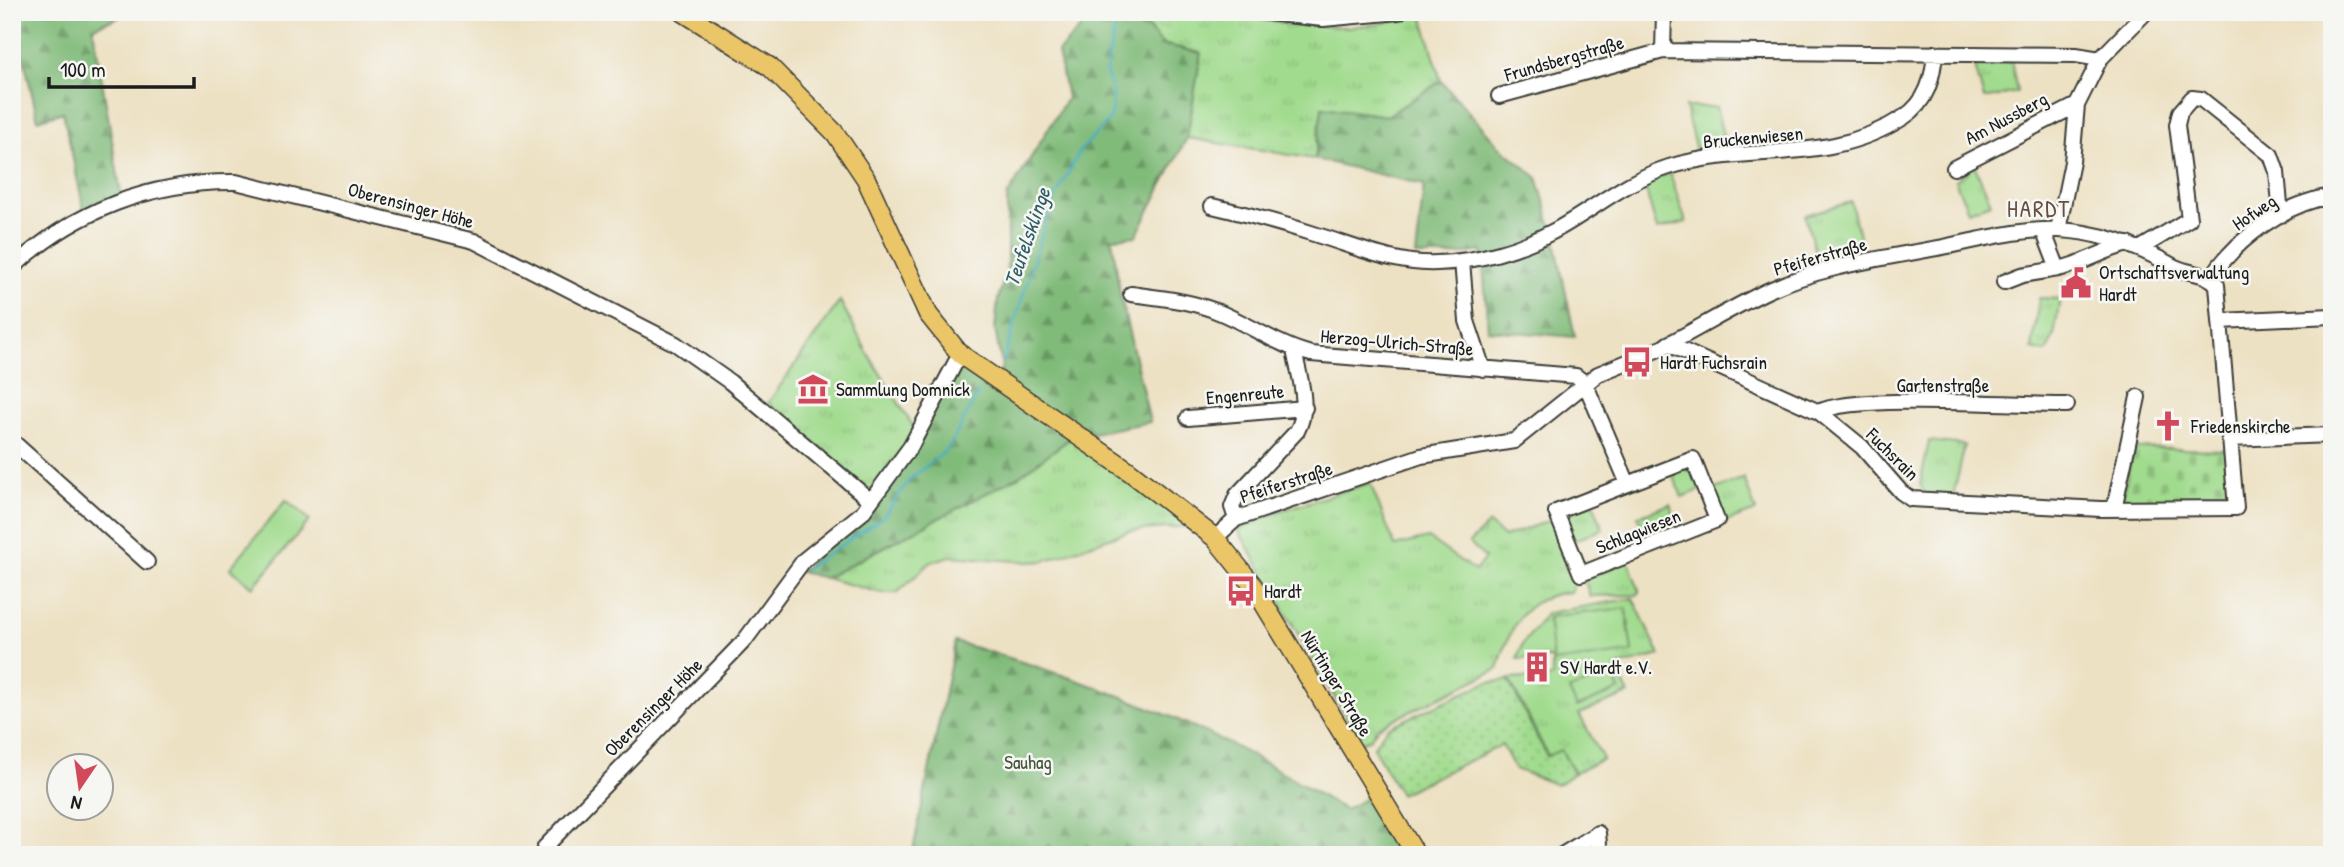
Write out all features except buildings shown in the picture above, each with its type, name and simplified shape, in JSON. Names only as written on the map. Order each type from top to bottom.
[{"type":"main road","name":"Nürtinger Straße","points":[[683,12],[770,67],[835,133],[871,189],[928,314],[960,354],[1017,397],[1120,464],[1215,538],[1252,584],[1416,855]]},
{"type":"street","points":[[1258,12],[1324,19],[1398,12]]},
{"type":"street","points":[[1663,51],[1664,12]]},
{"type":"street","points":[[2058,230],[2072,162],[2077,105],[2100,59],[2146,12]]},
{"type":"street","name":"Frundsbergstraße","points":[[1499,96],[1663,51],[2076,55],[2100,59]]},
{"type":"street","name":"Bruckenwiesen","points":[[1212,205],[1396,260],[1437,263],[1462,261],[1494,254],[1553,231],[1628,184],[1669,167],[1718,156],[1808,152],[1859,140],[1915,108],[1928,89],[1935,53]]},
{"type":"street","points":[[2004,282],[2022,275],[2083,264],[2099,252],[2135,246],[2189,219],[2177,121],[2180,112],[2192,98],[2201,99],[2271,155],[2277,173],[2281,215]]},
{"type":"street","name":"Am Nussberg","points":[[1954,168],[2077,105]]},
{"type":"street","name":"Oberensinger Höhe","points":[[12,268],[56,231],[85,215],[122,200],[205,182],[236,182],[455,234],[676,344],[730,382],[871,501]]},
{"type":"street","name":"Hofweg","points":[[2211,278],[2245,238],[2281,215],[2330,201]]},
{"type":"street","points":[[2043,230],[2058,269]]},
{"type":"street","name":"Pfeiferstraße","points":[[1215,538],[1236,519],[1421,456],[1514,442],[1598,374],[1668,344],[1768,291],[1812,274],[1988,238],[2058,230],[2135,246],[2185,272],[2211,278]]},
{"type":"street","points":[[1462,261],[1467,321],[1483,369]]},
{"type":"street","points":[[2211,278],[2219,289],[2229,439],[2332,435]]},
{"type":"street","name":"Herzog-Ulrich-Straße","points":[[1131,294],[1193,303],[1218,312],[1294,350],[1355,359],[1576,376],[1585,383]]},
{"type":"street","points":[[2220,321],[2332,316]]},
{"type":"street","name":"Fuchsrain","points":[[1668,344],[1819,412],[1861,447],[1901,492],[1911,499],[2114,509],[2236,508],[2229,439]]},
{"type":"street","points":[[1236,519],[1232,507],[1237,495],[1297,431],[1305,408],[1294,350]]},
{"type":"street","name":"Oberensinger Höhe","points":[[545,846],[745,640],[804,560],[850,525],[871,501],[911,446],[960,354]]},
{"type":"street","points":[[1585,383],[1628,484]]},
{"type":"street","points":[[2114,509],[2138,397]]},
{"type":"street","name":"Gartenstraße","points":[[1819,412],[1834,407],[1878,404],[2067,405]]},
{"type":"street","name":"Engenreute","points":[[1188,418],[1305,408]]},
{"type":"street","points":[[12,441],[147,562]]},
{"type":"street","name":"Schlagwiesen","points":[[1693,459],[1717,520],[1581,574],[1556,512],[1628,484],[1693,459]]},
{"type":"street","points":[[1562,855],[1598,833],[1601,855]]},
{"type":"green space","points":[[13,12],[120,12],[120,17],[93,27],[122,200],[85,215],[63,112],[38,120]]},
{"type":"green space","points":[[1095,12],[1134,12],[1162,44],[1201,53],[1187,138],[1136,236],[1112,238],[1120,294],[1150,422],[1072,437],[1019,476],[825,578],[800,572],[873,502],[960,364],[992,388],[1002,367],[995,329],[998,299],[1007,270],[1007,197],[1067,98],[1058,52]]},
{"type":"green space","points":[[1134,12],[1231,12],[1289,24],[1348,27],[1422,14],[1441,81],[1387,116],[1323,107],[1315,159],[1187,138],[1201,53],[1162,44]]},
{"type":"green space","points":[[1973,59],[2011,59],[2017,92],[1984,99]]},
{"type":"green space","points":[[1441,81],[1501,148],[1537,177],[1553,231],[1575,337],[1488,330],[1482,251],[1450,256],[1416,256],[1424,185],[1315,159],[1322,107],[1387,116]]},
{"type":"green space","points":[[1685,107],[1716,107],[1726,148],[1697,155]]},
{"type":"green space","points":[[1973,162],[1991,203],[1968,211],[1955,180],[1967,173]]},
{"type":"green space","points":[[1670,173],[1686,222],[1657,230],[1644,183]]},
{"type":"green space","points":[[1851,202],[1864,257],[1819,267],[1805,215]]},
{"type":"green space","points":[[2039,298],[2060,299],[2054,336],[2046,352],[2032,349]]},
{"type":"green space","points":[[840,301],[867,352],[916,431],[870,492],[768,403]]},
{"type":"green space","points":[[1072,437],[1191,526],[1129,531],[1044,561],[951,556],[931,562],[897,593],[881,593],[825,578],[1019,476]]},
{"type":"green space","points":[[1929,441],[1965,445],[1953,497],[1926,495],[1920,485]]},
{"type":"green space","points":[[2133,448],[2226,450],[2232,501],[2121,504]]},
{"type":"green space","points":[[1683,468],[1693,471],[1701,490],[1682,497],[1672,472]]},
{"type":"green space","points":[[1744,478],[1756,511],[1723,523],[1710,491]]},
{"type":"green space","points":[[1370,483],[1395,546],[1428,538],[1475,571],[1485,558],[1469,543],[1489,524],[1504,537],[1553,519],[1577,580],[1570,592],[1540,600],[1520,617],[1507,640],[1498,669],[1378,727],[1370,739],[1361,743],[1238,530],[1277,512]]},
{"type":"green space","points":[[286,500],[310,520],[253,587],[230,568]]},
{"type":"green space","points":[[1593,502],[1603,529],[1571,542],[1564,518],[1566,514]]},
{"type":"green space","points":[[1670,504],[1680,531],[1649,543],[1638,516]]},
{"type":"green space","points":[[1628,561],[1640,592],[1637,595],[1590,596],[1584,579]]},
{"type":"green space","points":[[1633,598],[1660,655],[1615,667],[1629,694],[1579,714],[1603,759],[1575,773],[1561,750],[1548,756],[1509,679],[1552,677],[1552,658],[1517,659],[1522,645],[1547,613]]},
{"type":"green space","points":[[1626,608],[1632,652],[1553,662],[1548,617]]},
{"type":"green space","name":"Sauhag","points":[[955,642],[1071,678],[1148,707],[1222,740],[1345,810],[1369,796],[1415,855],[912,855]]},
{"type":"green space","points":[[1612,673],[1619,690],[1577,707],[1569,690]]},
{"type":"green space","points":[[1508,680],[1547,756],[1561,750],[1574,773],[1557,785],[1515,769],[1502,745],[1400,794],[1373,747],[1387,728],[1485,683]]},
{"type":"waterway","name":"Teufelsklinge","points":[[1003,362],[1050,207],[1080,151],[1110,119],[1113,97],[1106,71],[1118,12]]},
{"type":"waterway","name":"Teufelsklinge","points":[[806,569],[883,517],[911,478],[948,449],[979,392]]},
{"type":"place","name":"Ortschaftsverwaltung Hardt","points":[[2076,283]]},
{"type":"place","name":"Hardt Fuchsrain","points":[[1637,362]]},
{"type":"place","name":"Sammlung Domnick","points":[[813,389]]},
{"type":"place","name":"Friedenskirche","points":[[2168,426]]},
{"type":"place","name":"Hardt","points":[[1241,591]]},
{"type":"place","name":"SV Hardt e.V.","points":[[1537,667]]},
{"type":"district","name":"HARDT","points":[[2039,208]]}]
